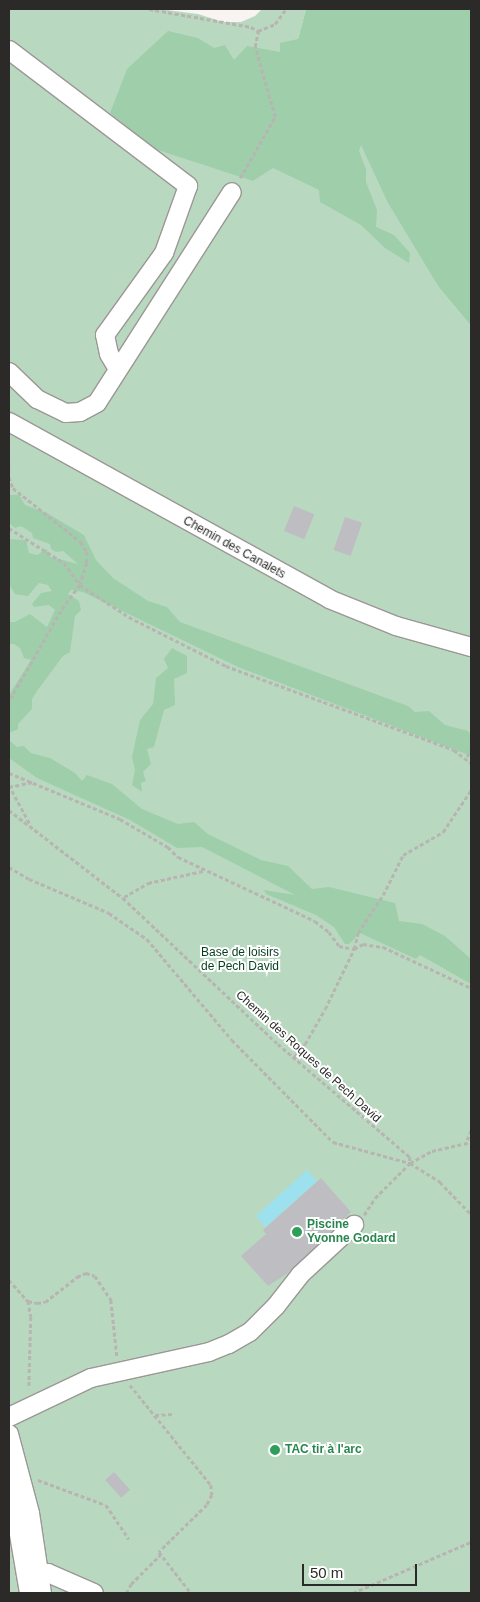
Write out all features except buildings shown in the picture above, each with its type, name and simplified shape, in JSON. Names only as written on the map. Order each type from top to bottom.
[{"type":"street","points":[[13,57],[188,186],[164,253],[105,335],[108,354],[118,369]]},
{"type":"street","points":[[9,372],[37,399],[66,413],[80,412],[97,404],[232,192]]},
{"type":"street","name":"Chemin des Canalets","points":[[9,422],[329,600],[396,626],[471,647]]},
{"type":"street","points":[[9,1417],[29,1410],[75,1384],[208,1352],[250,1332],[276,1306],[300,1275],[354,1225]]},
{"type":"street","points":[[9,1434],[32,1572],[42,1593]]},
{"type":"street","points":[[29,1593],[32,1572]]},
{"type":"street","points":[[32,1572],[66,1579],[94,1593]]},
{"type":"path","points":[[149,9],[258,31],[275,24],[286,9]]},
{"type":"path","points":[[232,192],[275,117],[254,47],[258,31]]},
{"type":"path","points":[[9,459],[9,477],[13,488],[81,542],[87,552],[80,585],[61,611],[9,702]]},
{"type":"path","points":[[9,528],[64,563],[80,585],[129,617],[226,666],[467,757],[471,763]]},
{"type":"path","points":[[467,757],[471,748]]},
{"type":"path","points":[[9,773],[120,820],[168,847],[178,857],[315,921],[329,932],[339,946],[354,949],[363,944],[383,947],[471,988]]},
{"type":"path","points":[[30,825],[9,786],[33,782]]},
{"type":"path","points":[[294,1057],[309,1037],[354,949],[358,932],[383,895],[403,855],[443,832],[471,790]]},
{"type":"path","name":"Chemin des Roques de Pech David","points":[[9,810],[123,898],[294,1057],[410,1157],[410,1163]]},
{"type":"path","points":[[9,867],[29,879],[109,913],[147,938],[232,1040],[334,1142],[410,1163],[440,1182],[471,1214]]},
{"type":"path","points":[[123,898],[148,882],[204,870]]},
{"type":"path","points":[[467,1140],[471,1130]]},
{"type":"path","points":[[354,1225],[410,1163],[432,1151],[467,1140],[471,1142]]},
{"type":"path","points":[[28,1301],[45,1302],[78,1277],[86,1273],[95,1276],[111,1300],[121,1372],[211,1485],[212,1495],[207,1505],[176,1534],[161,1554],[131,1584],[126,1593]]},
{"type":"path","points":[[9,1280],[28,1301],[31,1318],[29,1410]]},
{"type":"path","points":[[155,1415],[173,1414]]},
{"type":"path","points":[[16,1477],[37,1479],[106,1505],[129,1539]]},
{"type":"path","points":[[353,1593],[471,1542]]},
{"type":"path","points":[[161,1554],[191,1593]]},
{"type":"green space","name":"Base de loisirs de Pech David","points":[[9,9],[159,9],[198,14],[223,22],[241,22],[255,16],[262,9],[306,9],[298,39],[332,83],[440,289],[471,326],[471,1593],[9,1593]]},
{"type":"green space","points":[[306,9],[471,9],[471,326],[440,289],[388,203],[361,145],[359,151],[366,169],[366,182],[377,210],[376,227],[394,235],[410,253],[409,263],[385,248],[361,225],[320,202],[319,190],[273,168],[253,181],[155,149],[110,113],[127,69],[168,31],[198,38],[214,48],[225,45],[234,60],[247,46],[280,52],[280,43],[298,39]]},
{"type":"green space","points":[[9,495],[19,495],[25,505],[47,513],[84,535],[96,560],[113,578],[148,601],[167,607],[180,622],[408,706],[415,712],[429,711],[445,725],[468,731],[471,735],[471,756],[238,667],[83,592],[71,590],[68,594],[79,601],[81,610],[75,616],[70,652],[63,656],[37,691],[32,699],[32,709],[18,724],[18,729],[9,733],[9,695],[31,660],[24,658],[20,648],[14,644],[9,644],[9,622],[15,622],[30,614],[47,627],[55,610],[49,605],[34,607],[32,604],[41,593],[52,591],[48,585],[39,583],[28,596],[15,594],[10,586],[9,539],[26,540],[29,553],[37,555],[46,549],[51,557],[78,564],[63,551],[56,552],[51,549],[50,544],[33,538],[32,533],[21,526],[15,528],[9,523]]},
{"type":"green space","points":[[172,648],[187,656],[187,673],[174,679],[175,705],[164,710],[154,747],[147,749],[151,764],[143,772],[146,781],[141,783],[142,792],[132,785],[135,770],[132,757],[140,720],[153,704],[156,678],[168,668],[164,659]]},
{"type":"green space","points":[[9,740],[17,747],[24,746],[31,753],[50,758],[75,773],[82,781],[87,775],[112,784],[142,809],[178,824],[194,822],[208,834],[261,860],[288,866],[312,889],[329,887],[395,903],[399,921],[422,924],[445,936],[471,959],[471,984],[420,955],[416,959],[360,933],[349,944],[345,944],[334,927],[316,915],[266,894],[264,890],[295,895],[202,847],[177,848],[130,820],[37,778],[9,758]]},
{"type":"water","points":[[307,1170],[317,1181],[266,1227],[256,1216]]},
{"type":"place","name":"Piscine Yvonne Godard","points":[[297,1232]]},
{"type":"place","name":"TAC tir à l'arc","points":[[275,1450]]}]
